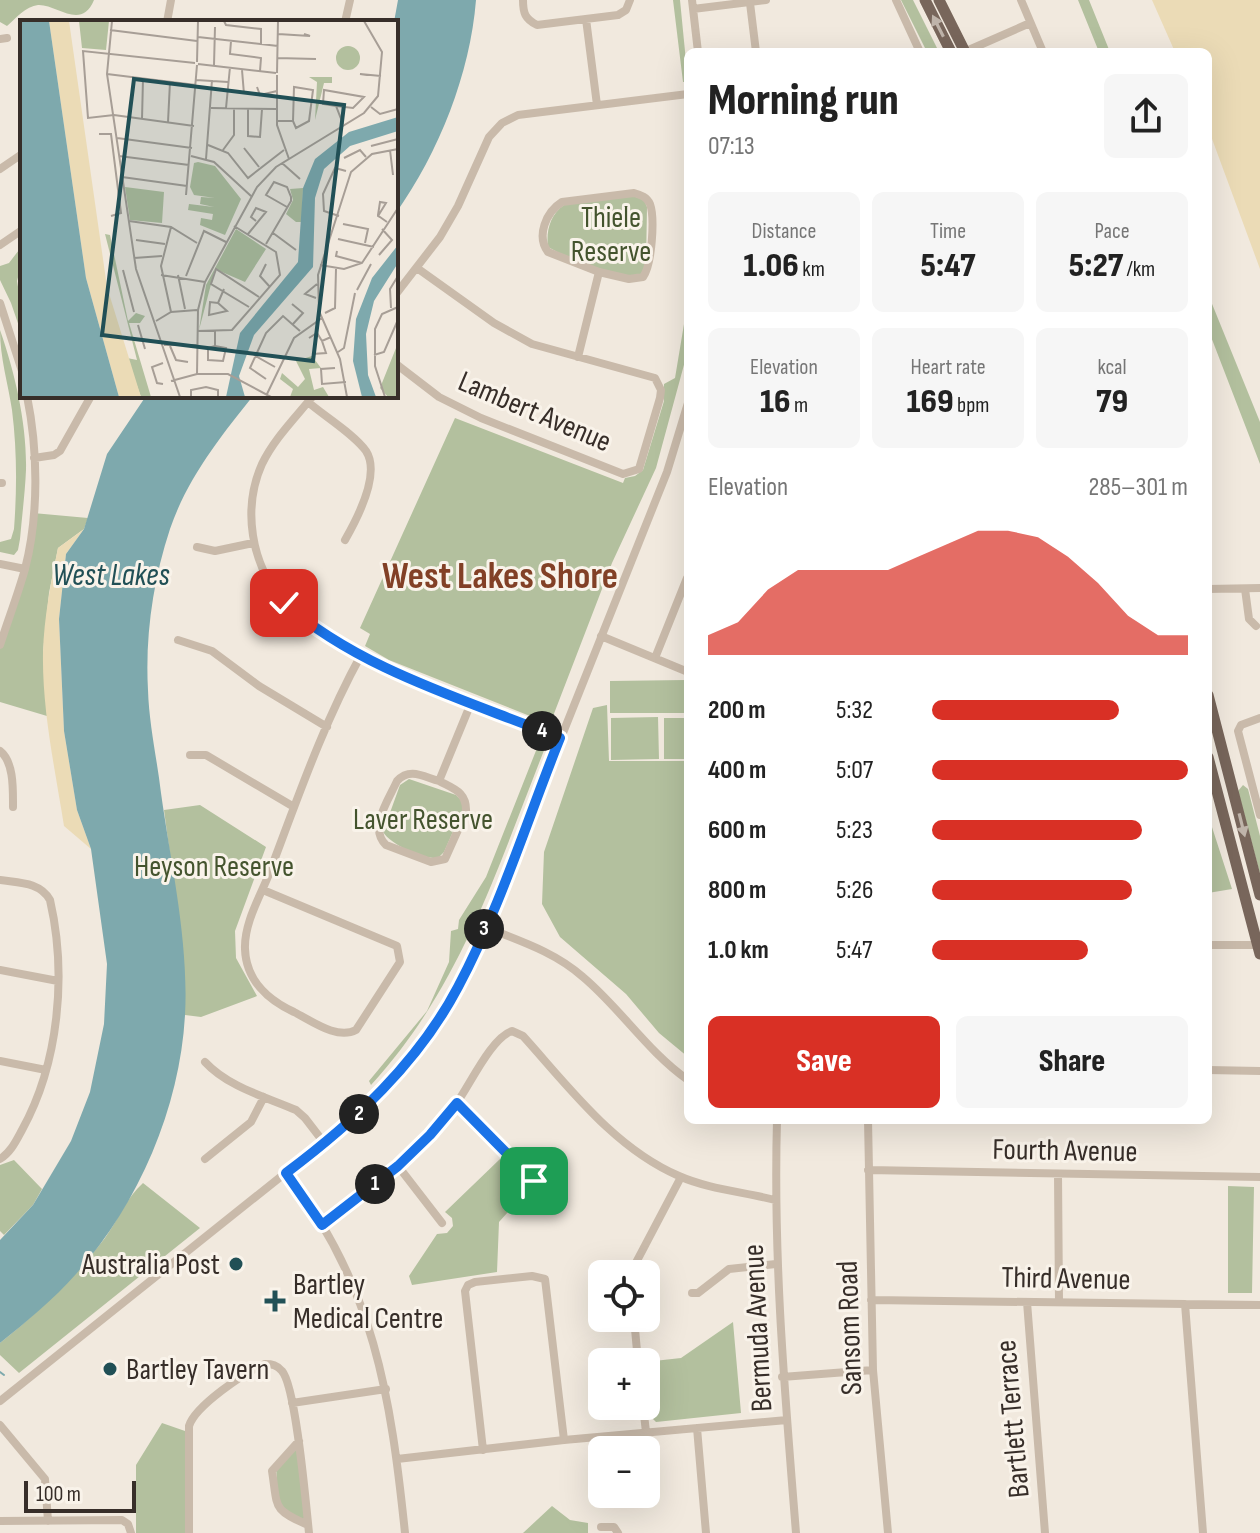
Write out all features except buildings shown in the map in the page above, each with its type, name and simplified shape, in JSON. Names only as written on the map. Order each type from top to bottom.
[{"type":"main road","points":[[925,0],[949,48]]},
{"type":"main road","points":[[939,0],[963,48]]},
{"type":"main road","points":[[1212,710],[1260,895]]},
{"type":"main road","points":[[1212,772],[1259,948]]},
{"type":"street","points":[[167,20],[171,0]]},
{"type":"street","points":[[345,20],[350,0]]},
{"type":"street","points":[[523,0],[523,12],[528,21],[537,25],[618,15],[626,10],[630,0]]},
{"type":"street","points":[[697,48],[692,5],[766,0]]},
{"type":"street","points":[[896,0],[918,48]]},
{"type":"street","points":[[1021,0],[1041,48]]},
{"type":"street","points":[[750,3],[756,48]]},
{"type":"street","points":[[586,19],[597,105]]},
{"type":"street","points":[[974,48],[1030,23]]},
{"type":"street","points":[[398,292],[458,206],[489,137],[502,123],[518,115],[684,94]]},
{"type":"street","points":[[0,169],[20,155]]},
{"type":"street","points":[[634,193],[645,197],[651,207],[647,271],[643,277],[629,279],[599,272],[573,264],[548,252],[542,245],[542,231],[554,209],[562,202],[634,193]]},
{"type":"street","points":[[0,245],[20,231]]},
{"type":"street","name":"Lambert Avenue","points":[[398,366],[439,397],[481,418],[623,474],[639,469],[660,398],[659,384],[655,378],[532,344],[494,323],[417,268]]},
{"type":"street","points":[[578,357],[599,272]]},
{"type":"street","points":[[0,303],[20,365]]},
{"type":"street","points":[[0,645],[25,569],[33,513],[34,458],[27,398]]},
{"type":"street","points":[[34,458],[60,451],[90,398]]},
{"type":"street","points":[[345,540],[357,520],[370,479],[370,462],[360,444],[310,399],[272,446],[259,473],[251,516],[253,543],[262,568],[284,603],[311,625],[361,655],[560,738]]},
{"type":"street","points":[[0,1401],[325,1144],[388,1085],[425,1037],[458,987],[485,927],[667,472],[684,416]]},
{"type":"street","points":[[197,547],[215,551],[253,543]]},
{"type":"street","points":[[0,564],[25,569]]},
{"type":"street","points":[[655,658],[684,586]]},
{"type":"street","points":[[1212,589],[1260,588]]},
{"type":"street","points":[[1245,589],[1249,619],[1256,626]]},
{"type":"street","points":[[601,636],[684,670]]},
{"type":"street","points":[[178,640],[212,651],[259,686],[327,727]]},
{"type":"street","points":[[263,890],[397,946],[400,962],[356,1030],[339,1033],[279,1005],[259,987],[247,962],[245,940],[247,928],[294,807],[343,689],[361,655]]},
{"type":"street","points":[[439,781],[471,703]]},
{"type":"street","points":[[1260,718],[1241,725],[1238,731],[1260,815]]},
{"type":"street","points":[[0,751],[5,754],[9,764],[13,807]]},
{"type":"street","points":[[190,755],[206,755],[294,807]]},
{"type":"street","points":[[1230,777],[1248,771]]},
{"type":"street","points":[[414,773],[439,781],[461,793],[467,805],[445,859],[431,862],[386,845],[381,840],[378,827],[401,776],[414,773]]},
{"type":"street","points":[[0,880],[45,891],[50,900],[58,981],[57,1007],[46,1070],[31,1113],[9,1152],[0,1159]]},
{"type":"street","points":[[485,927],[548,952],[569,965],[603,996],[655,1053],[684,1077]]},
{"type":"street","points":[[1212,945],[1259,948]]},
{"type":"street","points":[[0,970],[58,981]]},
{"type":"street","points":[[322,1225],[398,1166],[430,1135],[457,1103],[499,1039],[504,1034],[517,1032],[627,1145],[681,1177],[775,1200]]},
{"type":"street","points":[[0,1061],[46,1070]]},
{"type":"street","points":[[205,1062],[215,1072],[296,1110],[325,1144]]},
{"type":"street","points":[[1212,1070],[1260,1071]]},
{"type":"street","points":[[205,1159],[251,1122],[264,1097]]},
{"type":"street","points":[[457,1103],[561,1206]]},
{"type":"street","name":"Bermuda Avenue","points":[[777,1124],[776,1264],[796,1533]]},
{"type":"street","name":"Sansom Road","points":[[868,1124],[873,1370],[888,1533]]},
{"type":"street","points":[[398,1166],[442,1223]]},
{"type":"street","name":"Fourth Avenue","points":[[868,1170],[1260,1177]]},
{"type":"street","points":[[286,1173],[322,1225],[349,1275],[371,1329],[386,1389],[405,1533]]},
{"type":"street","points":[[1058,1174],[1059,1301]]},
{"type":"street","points":[[637,1260],[681,1177]]},
{"type":"street","points":[[692,1293],[698,1293],[729,1269],[776,1264]]},
{"type":"street","points":[[483,1450],[465,1291],[468,1285],[475,1282],[532,1276],[545,1279],[564,1440]]},
{"type":"street","name":"Third Avenue","points":[[871,1300],[1260,1305]]},
{"type":"street","name":"Bartlett Terrace","points":[[1027,1302],[1045,1533]]},
{"type":"street","points":[[1185,1304],[1203,1533]]},
{"type":"street","points":[[189,1533],[189,1426],[196,1411],[265,1364],[273,1364],[285,1374],[299,1441],[309,1529]]},
{"type":"street","points":[[782,1377],[873,1370]]},
{"type":"street","points":[[292,1403],[386,1389]]},
{"type":"street","points":[[645,1420],[646,1432]]},
{"type":"street","points":[[397,1459],[787,1420]]},
{"type":"street","points":[[0,1425],[45,1479],[48,1521]]},
{"type":"street","points":[[697,1428],[706,1533]]},
{"type":"street","points":[[299,1441],[272,1471],[282,1514],[309,1529]]},
{"type":"street","points":[[0,1521],[122,1520],[128,1524],[131,1533]]},
{"type":"street","points":[[601,1527],[614,1527],[618,1533]]},
{"type":"green space","points":[[0,0],[94,0],[89,9],[76,15],[34,6],[7,26],[0,22]]},
{"type":"green space","points":[[673,0],[680,0],[685,48],[683,82]]},
{"type":"green space","points":[[901,0],[913,0],[937,48],[925,48]]},
{"type":"green space","points":[[1078,0],[1089,0],[1108,48],[1097,48]]},
{"type":"green space","name":"Thiele Reserve","points":[[633,196],[644,200],[647,207],[646,264],[642,274],[634,278],[576,262],[548,247],[550,224],[564,205]]},
{"type":"green space","points":[[20,249],[17,281],[20,329],[0,280],[0,266],[9,263]]},
{"type":"green space","points":[[1212,304],[1260,422],[1260,464],[1212,339]]},
{"type":"green space","points":[[684,324],[684,365],[656,468],[612,563],[550,724],[389,660],[365,646],[370,634],[360,628],[455,418],[623,483],[625,478],[643,470],[664,401],[664,384],[675,378]]},
{"type":"green space","points":[[0,330],[19,399],[26,453],[20,539],[14,555],[0,552],[0,542],[11,539],[14,529],[16,455]]},
{"type":"green space","points":[[33,513],[88,518],[84,529],[58,548],[49,593],[43,652],[47,716],[0,702],[0,645],[25,569]]},
{"type":"green space","points":[[684,680],[684,713],[610,713],[610,681]]},
{"type":"green space","points":[[607,705],[609,761],[684,761],[684,1054],[659,1033],[626,994],[560,937],[542,904],[544,852],[593,708]]},
{"type":"green space","points":[[658,717],[659,759],[611,760],[611,718]]},
{"type":"green space","points":[[664,718],[684,718],[684,759],[664,759]]},
{"type":"green space","points":[[541,738],[547,743],[475,923],[430,1007],[403,1047],[371,1085],[369,1081],[427,1011],[449,962],[451,931],[458,929],[459,920],[486,877]]},
{"type":"green space","name":"Laver Reserve","points":[[409,779],[456,795],[462,801],[463,809],[444,852],[438,858],[408,850],[383,832],[400,785]]},
{"type":"green space","points":[[1243,785],[1248,789],[1260,836],[1260,874],[1238,791]]},
{"type":"green space","name":"Heyson Reserve","points":[[200,805],[266,847],[235,931],[236,958],[257,996],[201,1017],[185,1015],[182,945],[164,810]]},
{"type":"green space","points":[[1212,827],[1232,889],[1212,892]]},
{"type":"green space","points":[[500,1159],[531,1186],[499,1222],[497,1272],[412,1285],[409,1276],[437,1234],[447,1233],[453,1226],[452,1218],[445,1212]]},
{"type":"green space","points":[[14,1160],[42,1189],[33,1205],[4,1235],[0,1231],[0,1165]]},
{"type":"green space","points":[[143,1183],[200,1228],[19,1373],[0,1355],[0,1343],[42,1307],[81,1267]]},
{"type":"green space","points":[[1228,1186],[1254,1187],[1252,1293],[1228,1293]]},
{"type":"green space","points":[[733,1322],[741,1413],[656,1422],[654,1420],[660,1420],[660,1360],[681,1358]]},
{"type":"green space","points":[[162,1423],[185,1431],[185,1533],[136,1533],[136,1465]]},
{"type":"green space","points":[[299,1441],[308,1525],[278,1506],[276,1464]]},
{"type":"green space","points":[[552,1506],[570,1520],[588,1523],[588,1533],[523,1533]]},
{"type":"sand","points":[[1152,0],[1260,0],[1260,269],[1212,139],[1212,48],[1173,48]]},
{"type":"sand","points":[[84,529],[66,554],[59,619],[64,731],[77,810],[91,849],[64,826],[43,674],[45,626],[58,548]]},
{"type":"water","points":[[398,0],[476,0],[467,56],[450,111],[426,164],[398,210],[398,20],[394,20]]},
{"type":"water","name":"West Lakes","points":[[145,398],[251,398],[206,459],[177,511],[159,568],[149,629],[147,670],[150,716],[178,904],[186,987],[175,1085],[152,1154],[118,1218],[67,1283],[0,1343],[0,1240],[33,1205],[71,1141],[90,1092],[104,1024],[107,964],[91,849],[77,810],[64,731],[59,619],[66,554],[84,529],[107,454]]},
{"type":"waterway","points":[[0,1372],[4,1375]]},
{"type":"place","name":"Australia Post","points":[[236,1264]]},
{"type":"place","name":"Bartley Medical Centre","points":[[275,1301]]},
{"type":"place","name":"Bartley Tavern","points":[[110,1369]]},
{"type":"district","name":"West Lakes Shore","points":[[500,575]]},
{"type":"route","points":[[284,603],[311,625],[361,655],[560,738],[481,937],[458,987],[437,1021],[388,1085],[325,1144],[286,1173],[322,1225],[398,1166],[457,1103],[534,1181]]}]
